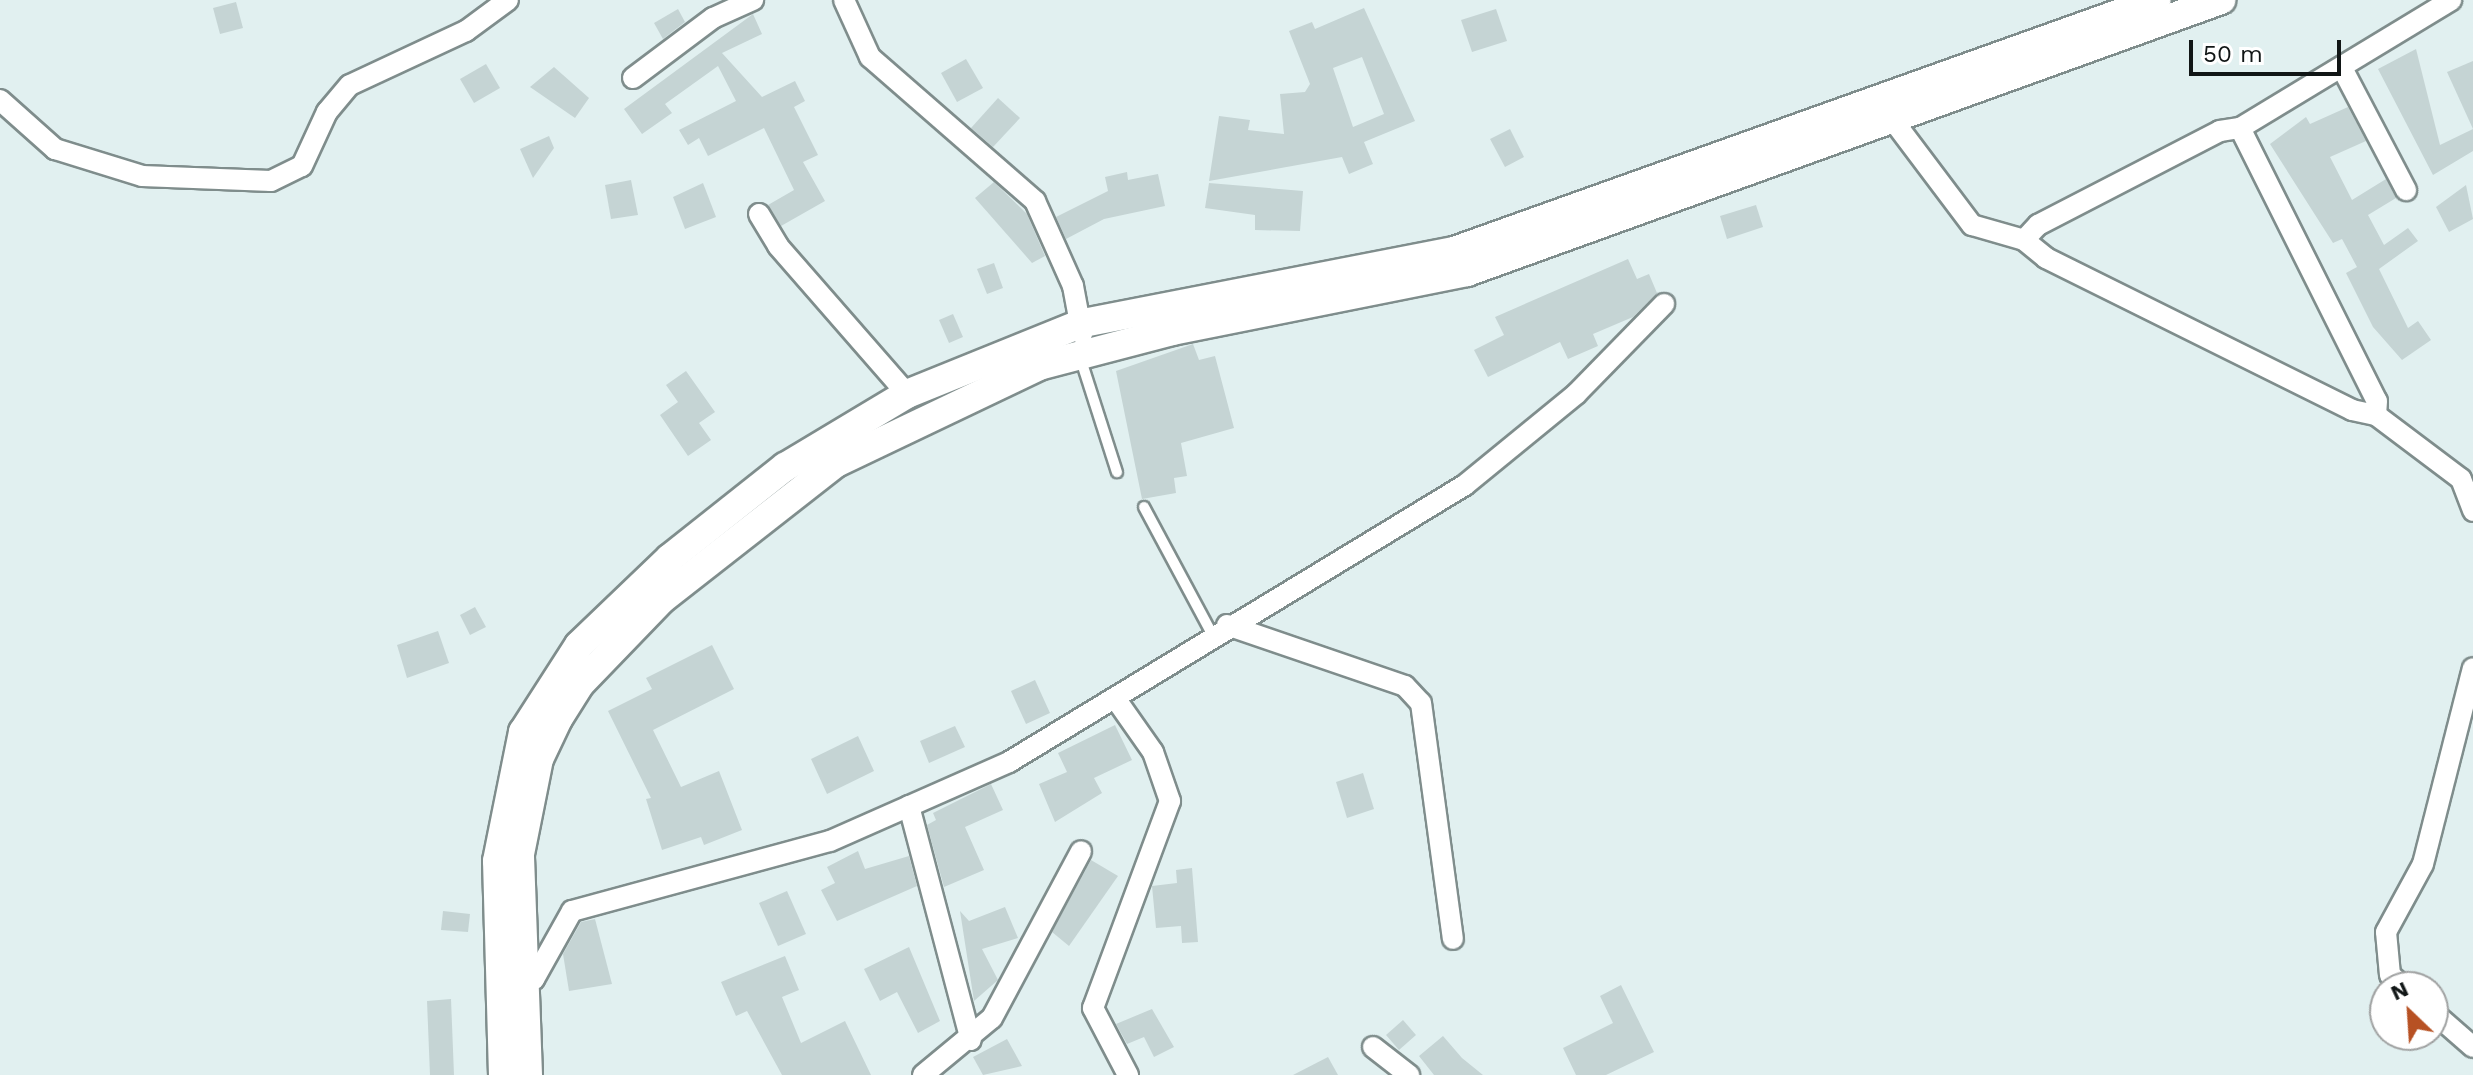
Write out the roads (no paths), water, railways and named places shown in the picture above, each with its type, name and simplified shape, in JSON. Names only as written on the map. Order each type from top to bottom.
[{"type":"main road","points":[[503,1075],[520,854],[539,759],[580,684],[621,638],[836,463],[965,395],[1080,353],[1467,272],[2157,0]]},
{"type":"main road","points":[[528,1075],[510,986],[501,821],[523,732],[548,688],[579,645],[720,515],[907,394],[1083,323],[1454,251],[1883,107],[2221,0]]},
{"type":"street","points":[[0,100],[55,149],[142,176],[271,181],[302,166],[327,112],[350,85],[466,31],[508,0]]},
{"type":"street","points":[[633,78],[713,18],[753,0]]},
{"type":"street","points":[[844,0],[870,57],[1035,201],[1083,323],[1080,353]]},
{"type":"street","points":[[2024,240],[2038,225],[2220,131],[2240,128],[2451,0]]},
{"type":"street","points":[[2342,68],[2406,190]]},
{"type":"street","points":[[1883,107],[1972,225],[2024,240],[2046,258],[2352,410],[2376,415],[2461,479],[2473,511]]},
{"type":"street","points":[[2240,128],[2377,401],[2376,415]]},
{"type":"street","points":[[759,214],[778,246],[907,394]]},
{"type":"street","points":[[510,986],[541,969],[572,911],[830,841],[1009,762],[1115,698],[1219,629],[1465,485],[1576,394],[1664,304]]},
{"type":"street","points":[[1219,629],[1405,686],[1421,703],[1453,939]]},
{"type":"street","points":[[2390,971],[2386,932],[2423,864],[2473,668]]},
{"type":"street","points":[[1115,698],[1153,752],[1170,801],[1154,861],[1093,1008],[1128,1075]]},
{"type":"street","points":[[909,806],[971,1040]]},
{"type":"street","points":[[923,1075],[971,1040],[992,1018],[1081,851]]},
{"type":"street","points":[[2449,1026],[2473,1047]]},
{"type":"street","points":[[1373,1047],[1409,1075]]},
{"type":"lane","points":[[1080,353],[1117,472]]},
{"type":"lane","points":[[1144,507],[1219,629]]}]
